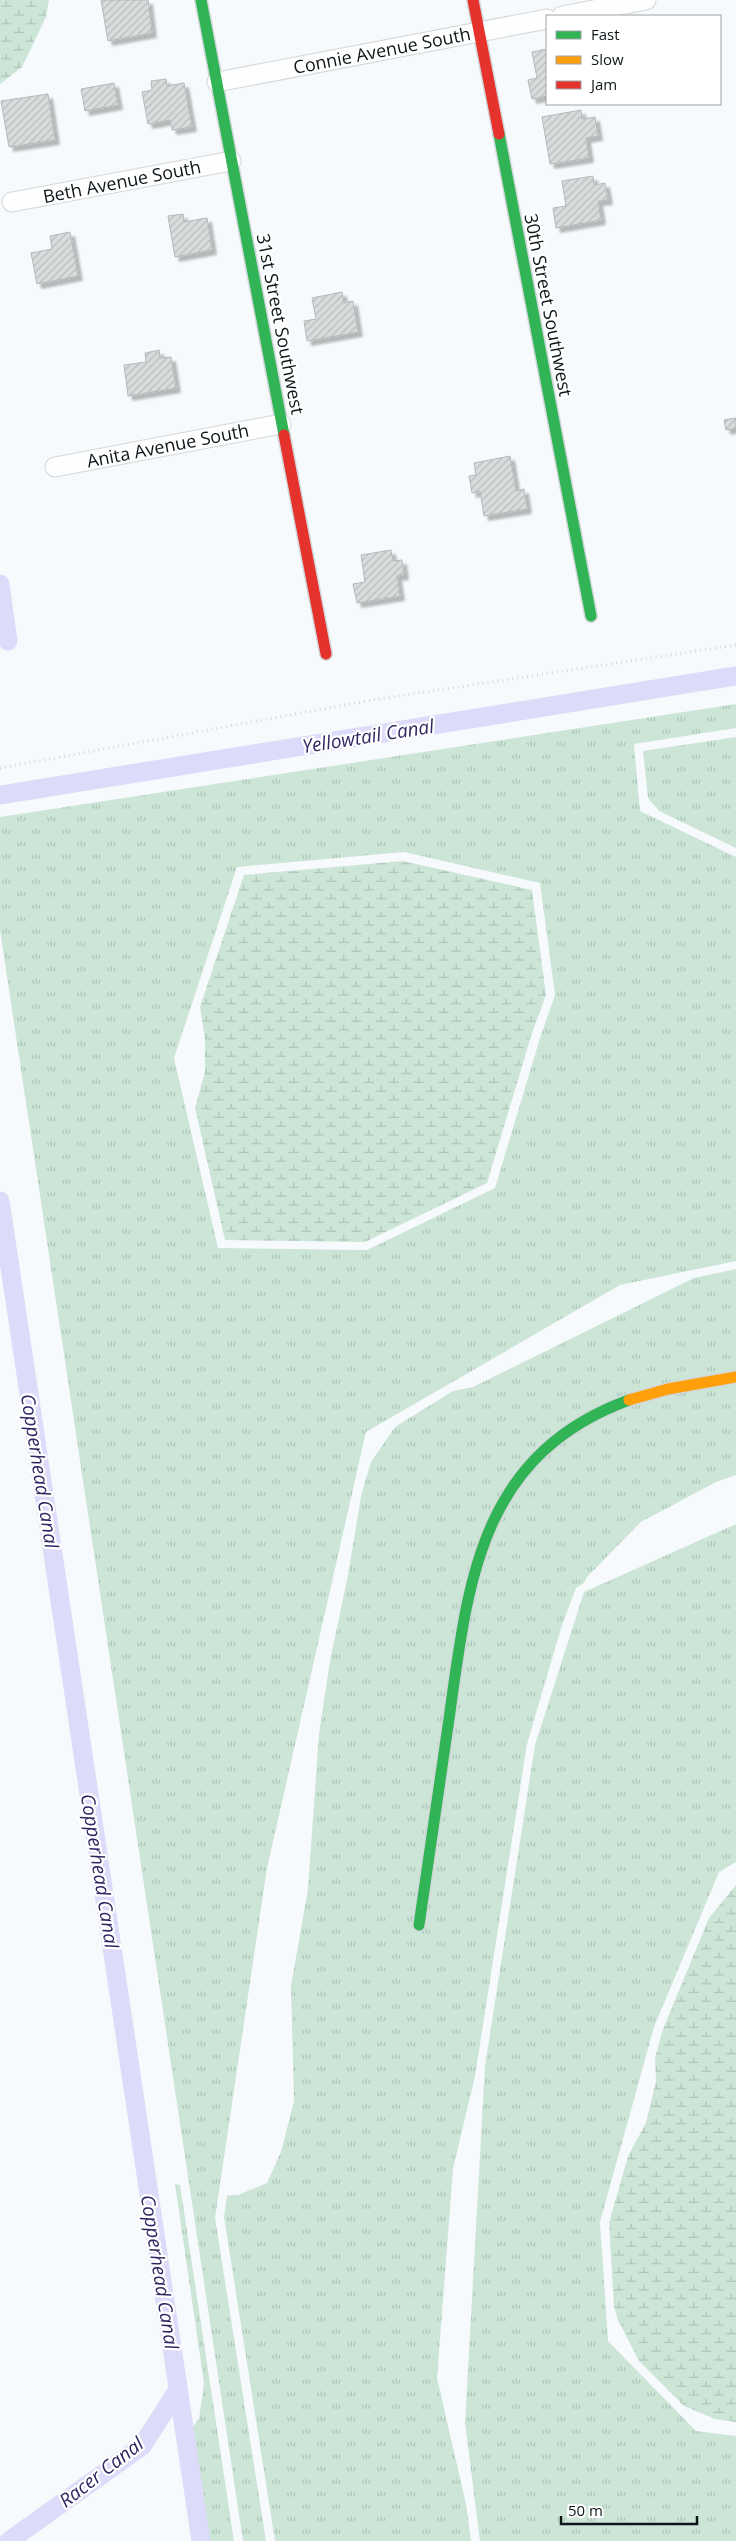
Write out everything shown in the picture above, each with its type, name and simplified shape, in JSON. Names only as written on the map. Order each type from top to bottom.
[{"type":"street","name":"31st Street Southwest","points":[[201,0],[326,654]]},
{"type":"street","name":"30th Street Southwest","points":[[472,0],[590,616]]},
{"type":"street","points":[[567,15],[646,0]]},
{"type":"street","name":"Connie Avenue South","points":[[217,82],[546,19]]},
{"type":"street","name":"Beth Avenue South","points":[[12,202],[231,161]]},
{"type":"street","name":"Anita Avenue South","points":[[55,467],[281,424]]},
{"type":"street","points":[[419,1925],[465,1606],[479,1555],[496,1515],[517,1482],[546,1450],[577,1424],[647,1394],[736,1377]]},
{"type":"path","points":[[0,768],[372,700],[736,645]]},
{"type":"green space","points":[[0,0],[49,0],[46,17],[22,67],[0,84]]},
{"type":"green space","points":[[736,704],[736,728],[634,744],[640,811],[736,857],[736,1261],[620,1285],[366,1432],[267,1868],[215,2218],[266,2541],[243,2541],[0,930],[0,817]],"holes":[[[404,852],[540,883],[555,995],[495,1188],[367,1250],[218,1248],[174,1058],[237,867]]]},
{"type":"green space","points":[[736,737],[736,848],[659,811],[648,798],[643,751]]},
{"type":"green space","points":[[403,861],[532,890],[546,995],[532,1033],[487,1183],[365,1242],[225,1240],[195,1108],[205,1072],[205,1039],[200,1007],[244,875]]},
{"type":"green space","points":[[736,1269],[736,1475],[716,1482],[641,1522],[587,1577],[584,1583],[576,1588],[562,1625],[527,1744],[475,2076],[453,2169],[437,2378],[466,2504],[471,2541],[275,2541],[224,2217],[227,2196],[238,2195],[267,2183],[281,2152],[294,2101],[291,1986],[308,1889],[319,1734],[330,1661],[348,1575],[361,1496],[371,1462],[395,1427],[453,1391],[473,1387],[694,1278]]},
{"type":"green space","points":[[736,1524],[736,1862],[719,1872],[654,2027],[600,2222],[608,2341],[696,2431],[736,2436],[736,2541],[480,2541],[465,2423],[485,2066],[535,1745],[584,1592]]},
{"type":"green space","points":[[736,1885],[736,2422],[715,2419],[684,2406],[639,2361],[618,2320],[614,2307],[609,2223],[628,2156],[646,2123],[656,2081],[655,2058],[663,2029],[709,1918]]},
{"type":"green space","points":[[175,2184],[180,2185],[234,2541],[199,2541],[184,2437],[199,2419],[204,2383]]},
{"type":"building","points":[[101,0],[148,0],[152,33],[108,41]]},
{"type":"building","points":[[546,49],[546,96],[532,99],[528,80],[537,78],[532,52]]},
{"type":"building","points":[[166,79],[167,86],[184,83],[192,127],[172,130],[170,120],[148,124],[142,92],[152,90],[151,81]]},
{"type":"building","points":[[114,83],[118,105],[85,111],[81,89]]},
{"type":"building","points":[[48,94],[55,140],[9,147],[1,101]]},
{"type":"building","points":[[581,110],[582,119],[595,117],[598,136],[586,138],[589,158],[550,164],[542,117]]},
{"type":"building","points":[[593,176],[594,185],[605,183],[608,200],[598,201],[601,220],[556,228],[553,208],[566,206],[562,181]]},
{"type":"building","points":[[183,214],[184,222],[207,218],[212,250],[175,257],[168,216]]},
{"type":"building","points":[[70,232],[78,276],[37,284],[31,253],[52,249],[50,236]]},
{"type":"building","points":[[342,292],[344,303],[353,301],[358,332],[307,341],[304,321],[316,319],[312,298]]},
{"type":"building","points":[[159,350],[160,358],[171,357],[176,388],[128,396],[124,365],[146,362],[145,353]]},
{"type":"building","points":[[736,418],[736,428],[726,430],[724,420]]},
{"type":"building","points":[[510,456],[516,491],[524,489],[527,509],[484,516],[480,491],[472,493],[469,476],[476,475],[474,463]]},
{"type":"building","points":[[391,550],[393,561],[402,560],[404,575],[397,576],[400,596],[357,603],[353,584],[365,582],[361,555]]},
{"type":"waterway","points":[[0,584],[8,641]]},
{"type":"waterway","name":"Yellowtail Canal","points":[[0,795],[736,676]]},
{"type":"waterway","name":"Copperhead Canal","points":[[0,1201],[201,2541]]},
{"type":"waterway","name":"Racer Canal","points":[[9,2541],[142,2446],[178,2390]]},
{"type":"traffic: fast","points":[[201,0],[284,435]]},
{"type":"traffic: fast","points":[[499,134],[591,616]]},
{"type":"traffic: fast","points":[[419,1925],[464,1620],[475,1573],[490,1529],[511,1489],[540,1454],[579,1424],[629,1400]]},
{"type":"traffic: slow","points":[[629,1400],[668,1389],[736,1377]]},
{"type":"traffic: jam","points":[[473,0],[499,134]]},
{"type":"traffic: jam","points":[[284,435],[326,654]]}]
